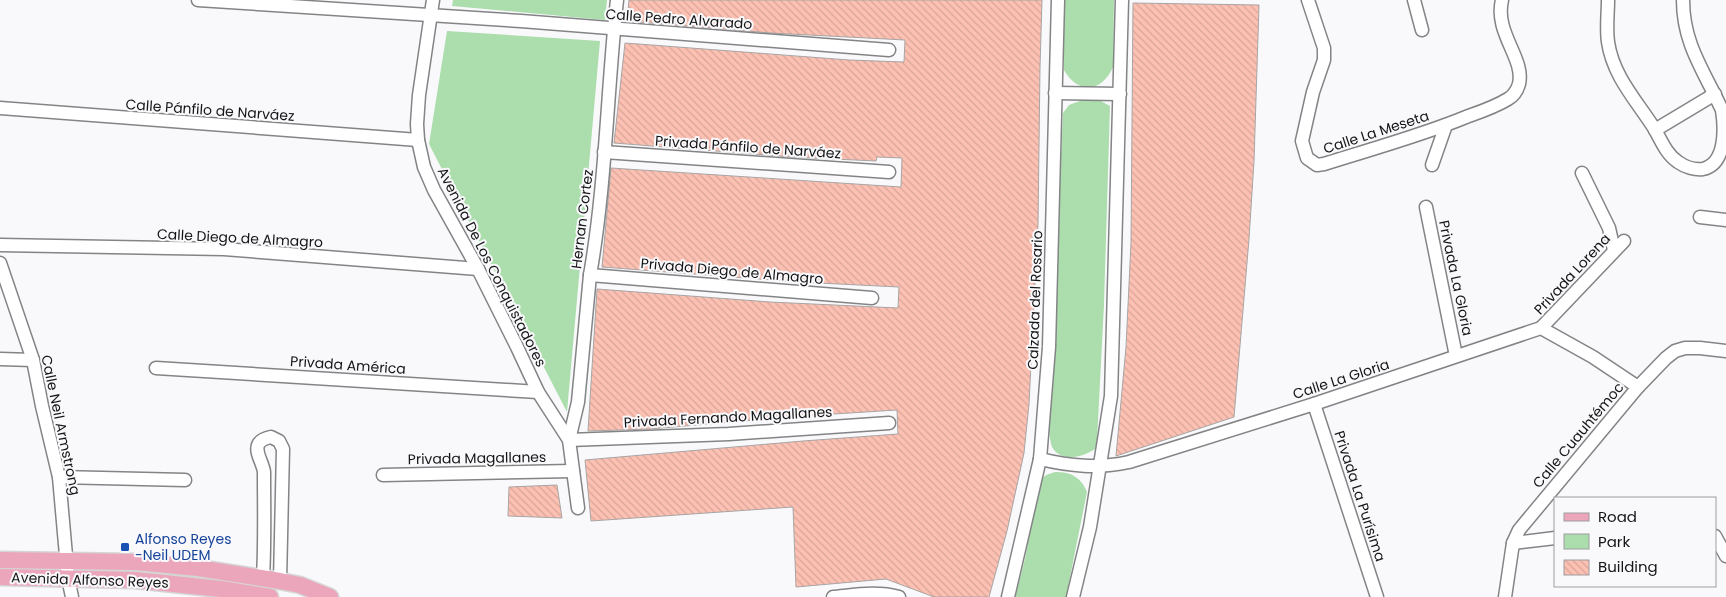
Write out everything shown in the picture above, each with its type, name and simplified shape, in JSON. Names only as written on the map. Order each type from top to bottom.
[{"type":"main road","name":"Avenida Alfonso Reyes","points":[[0,560],[136,562],[198,568],[263,577],[300,585],[330,597]]},
{"type":"main road","name":"Avenida Alfonso Reyes","points":[[0,577],[135,580],[221,589],[270,597]]},
{"type":"street","name":"Calle Pedro Alvarado","points":[[198,0],[430,15],[889,50]]},
{"type":"street","name":"Avenida De Los Conquistadores","points":[[432,0],[416,124],[424,167],[434,190],[478,269],[538,392],[569,440],[578,508]]},
{"type":"street","name":"Hernan Cortez","points":[[569,440],[578,402],[604,152],[617,0]]},
{"type":"street","name":"Calzada del Rosario","points":[[1008,597],[1040,459],[1050,347],[1058,0]]},
{"type":"street","points":[[1073,597],[1090,527],[1111,396],[1122,0]]},
{"type":"street","name":"Calle La Meseta","points":[[1308,0],[1324,48],[1324,60],[1313,92],[1302,141],[1307,158],[1317,165],[1446,125],[1508,99],[1516,92],[1519,84],[1519,74],[1501,23],[1502,0]]},
{"type":"street","points":[[1414,0],[1422,30]]},
{"type":"street","points":[[1608,0],[1608,40],[1613,62],[1624,85],[1671,156],[1690,168],[1700,169],[1708,168],[1720,158],[1724,118],[1715,94],[1687,37],[1684,25],[1683,0]]},
{"type":"street","points":[[1055,93],[1120,94]]},
{"type":"street","points":[[1655,130],[1715,94]]},
{"type":"street","name":"Calle Pánfilo de Narváez","points":[[0,108],[418,140]]},
{"type":"street","points":[[1432,164],[1446,125]]},
{"type":"street","name":"Privada Pánfilo de Narváez","points":[[604,152],[889,172]]},
{"type":"street","points":[[1582,173],[1609,228],[1614,250]]},
{"type":"street","name":"Privada La Gloria","points":[[1426,207],[1456,356]]},
{"type":"street","points":[[1700,217],[1726,220]]},
{"type":"street","name":"Privada Lorena","points":[[1541,328],[1624,241]]},
{"type":"street","name":"Calle Diego de Almagro","points":[[0,245],[224,249],[478,269]]},
{"type":"street","name":"Calle Neil Armstrong","points":[[0,263],[33,360],[59,477],[68,578],[72,597]]},
{"type":"street","name":"Privada Diego de Almagro","points":[[590,275],[872,298]]},
{"type":"street","points":[[1541,328],[1592,357],[1638,387]]},
{"type":"street","name":"Calle La Gloria","points":[[1040,459],[1068,465],[1099,467],[1121,464],[1314,404],[1541,328]]},
{"type":"street","name":"Calle Cuauhtémoc","points":[[1506,597],[1513,543],[1519,530],[1638,387],[1675,351],[1686,348],[1700,348],[1726,351]]},
{"type":"street","points":[[0,359],[33,360]]},
{"type":"street","name":"Privada América","points":[[156,368],[538,392]]},
{"type":"street","name":"Privada La Purísima","points":[[1314,404],[1377,597]]},
{"type":"street","name":"Privada Fernando Magallanes","points":[[569,440],[729,434],[889,423]]},
{"type":"street","points":[[263,577],[264,467],[258,451],[258,445],[271,437],[278,441],[283,450],[280,581]]},
{"type":"street","name":"Privada Magallanes","points":[[383,475],[573,471]]},
{"type":"street","points":[[59,477],[185,480]]},
{"type":"street","points":[[1513,543],[1554,538]]},
{"type":"street","points":[[1716,538],[1726,556]]},
{"type":"street","points":[[834,597],[889,594],[899,597]]},
{"type":"green space","points":[[453,0],[607,0],[605,20],[452,6]]},
{"type":"green space","points":[[1064,0],[1114,0],[1113,67],[1103,82],[1096,86],[1082,86],[1076,83],[1069,78],[1064,70]]},
{"type":"green space","points":[[447,31],[600,41],[567,412],[429,144]]},
{"type":"green space","points":[[1088,98],[1099,100],[1110,106],[1104,305],[1097,440],[1095,449],[1090,452],[1066,457],[1056,452],[1052,447],[1049,431],[1063,113],[1069,105]]},
{"type":"green space","points":[[1055,472],[1075,476],[1087,492],[1066,597],[1015,597],[1025,559],[1039,481],[1046,475]]},
{"type":"building","points":[[629,0],[1042,0],[1038,224],[1029,404],[1024,453],[1007,531],[989,597],[934,597],[886,579],[796,587],[793,507],[591,521],[585,460],[898,434],[897,410],[650,429],[588,431],[597,289],[770,302],[898,308],[899,287],[799,282],[602,267],[611,168],[901,187],[902,158],[877,157],[876,161],[792,157],[614,143],[625,43],[849,60],[904,62],[905,40],[771,33],[627,21]]},
{"type":"building","points":[[1133,3],[1259,5],[1254,161],[1234,417],[1116,456],[1126,347],[1131,243]]},
{"type":"building","points":[[557,485],[562,518],[508,516],[509,487]]},
{"type":"place","name":"Alfonso Reyes -Neil UDEM","points":[[125,547]]}]
